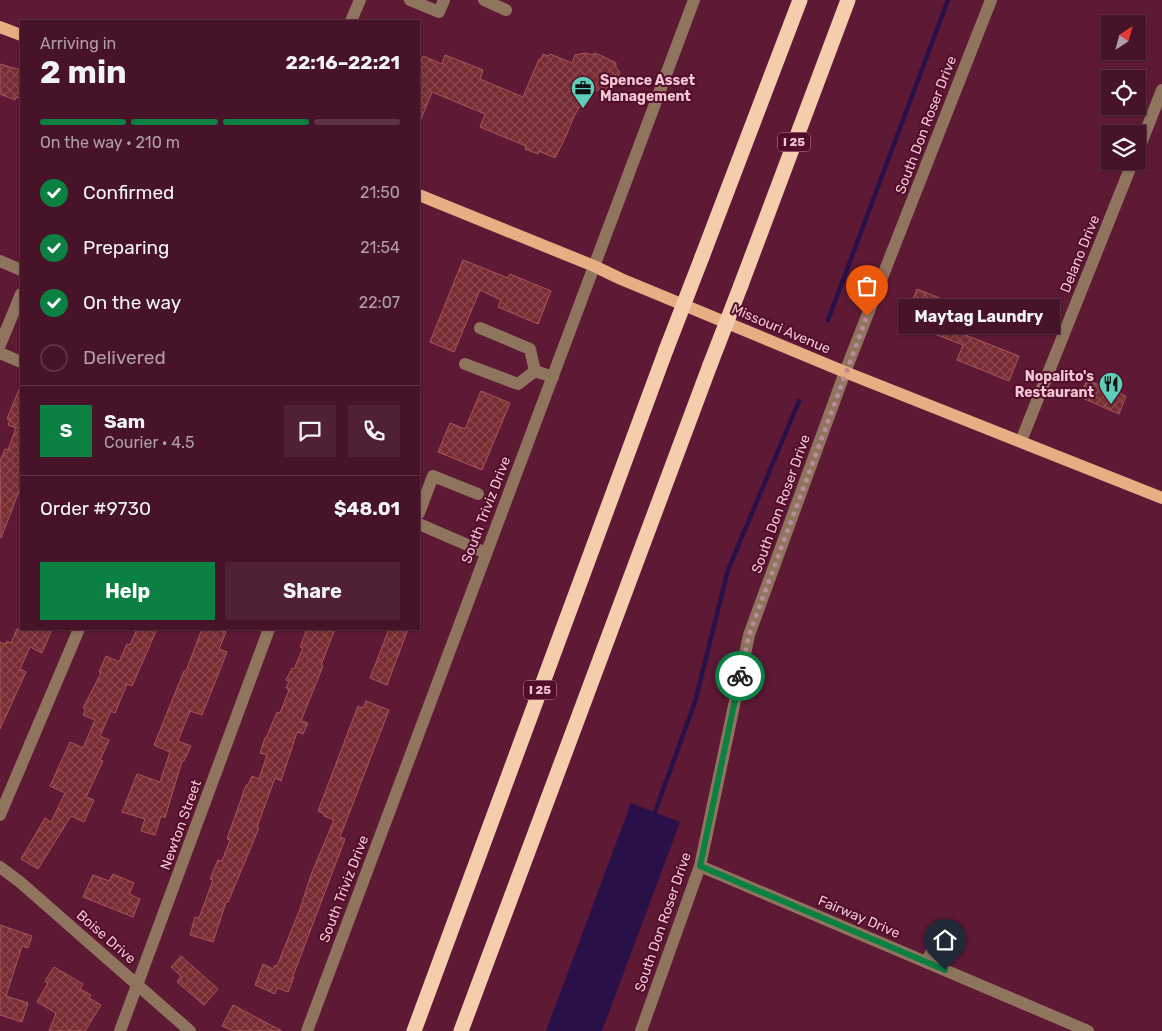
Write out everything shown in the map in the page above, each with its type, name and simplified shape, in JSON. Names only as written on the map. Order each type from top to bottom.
[{"type":"highway","name":"I 25","points":[[414,1031],[666,350],[800,0]]},
{"type":"highway","name":"I 25","points":[[461,1031],[848,0]]},
{"type":"main road","points":[[0,27],[20,35]]},
{"type":"main road","name":"Missouri Avenue","points":[[420,195],[594,266],[620,279],[845,372],[1162,498]]},
{"type":"street","points":[[351,20],[360,0]]},
{"type":"street","points":[[410,0],[439,12],[444,0]]},
{"type":"street","points":[[484,0],[506,10]]},
{"type":"street","name":"South Triviz Drive","points":[[307,1031],[694,0]]},
{"type":"street","name":"South Don Roser Drive","points":[[641,1031],[700,866],[749,635],[845,372],[991,0]]},
{"type":"street","points":[[1146,131],[1162,90]]},
{"type":"street","name":"Delano Drive","points":[[1021,441],[1129,170]]},
{"type":"street","points":[[0,261],[20,270]]},
{"type":"street","points":[[0,345],[20,296]]},
{"type":"street","points":[[480,328],[530,349],[535,371]]},
{"type":"street","points":[[0,353],[20,362]]},
{"type":"street","points":[[465,364],[518,384],[535,371]]},
{"type":"street","points":[[535,371],[552,377]]},
{"type":"street","points":[[420,510],[433,476],[478,494]]},
{"type":"street","points":[[420,524],[486,553]]},
{"type":"street","points":[[0,815],[79,630]]},
{"type":"street","name":"Newton Street","points":[[120,1031],[269,630]]},
{"type":"street","name":"Fairway Drive","points":[[700,866],[1088,1031]]},
{"type":"street","name":"Boise Drive","points":[[0,867],[20,882],[190,1031]]},
{"type":"street","points":[[927,962],[940,931]]},
{"type":"shaded area","points":[[631,803],[680,822],[602,1031],[546,1031]]},
{"type":"building","points":[[586,53],[593,55],[594,53],[600,55],[616,63],[616,68],[620,72],[613,89],[611,88],[609,92],[600,88],[599,91],[585,86],[580,106],[555,158],[539,151],[538,154],[525,149],[526,146],[480,127],[485,114],[432,92],[420,122],[420,63],[423,56],[442,64],[445,55],[483,70],[480,79],[523,97],[539,59],[541,59],[543,54],[548,56],[550,54],[572,63],[575,55]]},
{"type":"building","points":[[0,64],[20,70],[20,99],[16,97],[15,100],[0,94]]},
{"type":"building","points":[[463,260],[508,278],[510,274],[551,291],[538,324],[498,307],[501,300],[480,290],[454,352],[430,342]]},
{"type":"building","points":[[917,289],[967,309],[958,332],[1019,356],[1009,381],[957,360],[963,345],[901,321],[910,299],[913,299]]},
{"type":"building","name":"Nopalito's Restaurant","points":[[1087,380],[1126,396],[1119,414],[1080,397]]},
{"type":"building","points":[[20,387],[20,489],[1,538],[0,461],[5,449],[8,450],[16,428],[8,425],[10,420],[7,419]]},
{"type":"building","points":[[481,391],[510,403],[482,470],[438,452],[450,423],[465,429]]},
{"type":"building","points":[[17,629],[52,630],[42,653],[30,647],[20,669],[26,672],[0,729],[0,642],[5,644],[7,641],[11,643]]},
{"type":"building","points":[[137,630],[157,630],[132,686],[127,684],[115,713],[111,711],[100,736],[109,740],[100,760],[103,761],[86,797],[94,800],[84,822],[71,816],[38,869],[21,859],[45,818],[51,822],[65,793],[50,786],[70,742],[83,748],[95,720],[83,715],[86,709],[83,708],[101,673],[99,672],[106,656],[119,662],[127,644],[130,645]]},
{"type":"building","points":[[202,630],[220,630],[226,632],[219,649],[227,652],[202,715],[190,711],[178,741],[191,746],[184,761],[182,761],[165,818],[161,816],[155,835],[141,831],[145,819],[122,812],[137,774],[160,782],[170,752],[154,745],[184,671],[186,671]]},
{"type":"building","points":[[307,630],[335,630],[321,665],[323,666],[301,721],[308,723],[303,734],[297,732],[281,781],[275,778],[257,827],[259,828],[228,902],[226,902],[213,942],[190,935],[195,917],[199,918],[213,880],[210,879],[218,860],[222,861],[230,840],[227,839],[246,785],[248,785],[252,776],[259,779],[267,755],[260,753],[265,738],[277,712],[280,713],[289,690],[286,688],[289,682],[286,680],[292,668],[294,669],[303,648],[300,647]]},
{"type":"building","points":[[389,630],[408,630],[387,685],[370,678]]},
{"type":"building","points":[[366,701],[389,710],[340,837],[345,839],[288,992],[277,988],[275,994],[255,985],[263,964],[273,969],[275,965],[277,966],[300,909],[311,875],[334,820],[318,811],[358,706],[363,708]]},
{"type":"building","points":[[113,874],[134,883],[129,894],[140,899],[133,917],[83,897],[93,875],[109,881]]},
{"type":"building","points":[[0,925],[32,936],[28,948],[22,946],[6,996],[28,1003],[22,1022],[0,1015]]},
{"type":"building","points":[[181,956],[218,989],[204,1005],[177,982],[181,976],[171,967]]},
{"type":"building","points":[[54,967],[83,984],[80,989],[91,995],[89,998],[101,1005],[85,1031],[49,1031],[56,1013],[37,1002],[48,983],[45,981]]},
{"type":"building","points":[[233,1005],[282,1031],[233,1031],[222,1026]]},
{"type":"waterway","points":[[828,320],[948,0]]},
{"type":"waterway","points":[[655,812],[695,702],[728,570],[799,401]]},
{"type":"way so far","points":[[740,676],[749,635],[867,316]]},
{"type":"place","name":"Spence Asset Management","points":[[583,109]]},
{"type":"place","name":"Maytag Laundry","points":[[867,316]]},
{"type":"place","name":"Nopalito's Restaurant","points":[[1111,405]]},
{"type":"route","points":[[740,676],[700,866],[945,970]]}]
